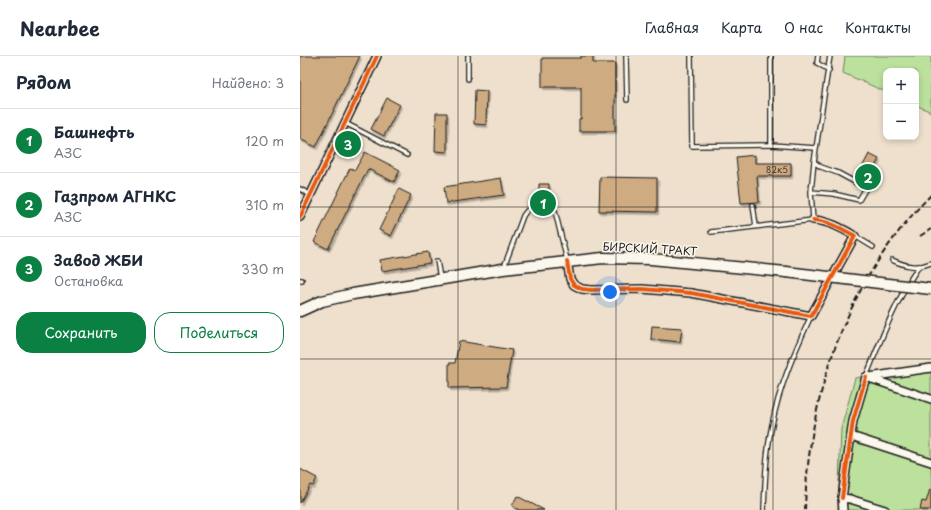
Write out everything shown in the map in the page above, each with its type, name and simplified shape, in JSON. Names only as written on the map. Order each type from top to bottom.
[{"type":"main road","name":"БИРСКИЙ ТРАКТ","points":[[300,311],[322,301],[353,294],[503,269],[603,258],[651,259],[786,272],[931,289]]},
{"type":"street","points":[[300,217],[377,56]]},
{"type":"street","points":[[567,261],[570,279],[574,285],[582,289],[642,289],[676,291],[811,316],[855,236],[833,224],[813,220]]},
{"type":"street","points":[[866,377],[931,368]]},
{"type":"street","points":[[866,377],[931,399]]},
{"type":"street","points":[[843,510],[842,498],[851,436],[860,395],[866,377]]},
{"type":"street","points":[[851,436],[931,462]]},
{"type":"street","points":[[842,498],[885,510]]},
{"type":"lane","points":[[468,56],[468,79]]},
{"type":"lane","points":[[626,56],[627,100]]},
{"type":"lane","points":[[692,56],[692,146],[771,145],[816,148]]},
{"type":"lane","points":[[771,56],[771,145]]},
{"type":"lane","points":[[818,56],[817,63],[828,70]]},
{"type":"lane","points":[[711,232],[813,220],[811,192],[814,162],[830,56]]},
{"type":"lane","points":[[345,123],[407,155]]},
{"type":"lane","points":[[811,192],[834,194],[859,200],[866,188],[838,173],[820,167],[814,162]]},
{"type":"lane","points":[[300,189],[311,195]]},
{"type":"lane","points":[[754,205],[756,226]]},
{"type":"lane","points":[[503,269],[523,216],[526,211],[534,207],[552,208],[555,210],[567,261]]},
{"type":"lane","points":[[855,236],[873,248]]},
{"type":"lane","points":[[892,260],[909,266],[919,266],[931,263]]},
{"type":"lane","points":[[437,261],[440,280]]},
{"type":"lane","points":[[866,377],[892,314],[910,279],[919,266]]},
{"type":"lane","points":[[764,510],[767,454],[772,425],[786,374],[811,316]]},
{"type":"green space","points":[[845,56],[931,56],[931,112],[919,106],[919,68],[883,68],[883,91],[843,73]]},
{"type":"green space","points":[[931,365],[931,510],[838,510],[841,429],[855,378]]},
{"type":"building","points":[[300,56],[360,56],[316,147],[300,139]]},
{"type":"building","points":[[581,56],[593,56],[593,63],[615,63],[615,131],[579,131],[579,119],[581,119],[581,87],[542,87],[542,58],[581,58]]},
{"type":"building","points":[[475,90],[487,91],[486,125],[474,124]]},
{"type":"building","points":[[387,98],[400,105],[384,136],[371,129]]},
{"type":"building","points":[[436,113],[447,113],[447,152],[435,151]]},
{"type":"building","points":[[365,152],[400,170],[394,182],[368,169],[328,249],[314,242],[350,168],[355,170]]},
{"type":"building","points":[[869,154],[879,159],[868,180],[858,175]]},
{"type":"building","points":[[755,155],[755,163],[791,163],[791,176],[757,176],[759,202],[741,203],[736,157]]},
{"type":"building","points":[[600,177],[657,178],[657,212],[599,211]]},
{"type":"building","points":[[501,178],[504,195],[446,203],[444,187]]},
{"type":"building","points":[[539,184],[549,184],[549,197],[551,197],[550,205],[535,204],[536,196],[539,196]]},
{"type":"building","points":[[399,189],[411,195],[391,236],[379,230]]},
{"type":"building","points":[[428,252],[430,263],[382,271],[380,260]]},
{"type":"building","points":[[652,326],[682,328],[680,342],[651,339]]},
{"type":"building","points":[[459,341],[512,350],[506,387],[449,388],[449,363],[455,363]]},
{"type":"building","points":[[300,469],[317,478],[313,486],[310,485],[300,503]]},
{"type":"building","points":[[930,489],[931,510],[920,510],[922,501],[926,502]]},
{"type":"building","points":[[517,496],[544,510],[519,510],[512,506]]},
{"type":"railway","points":[[805,510],[808,466],[814,423],[824,381],[838,340],[855,300],[877,263],[902,228],[931,195]]},
{"type":"railway","points":[[920,236],[931,229]]},
{"type":"cycle path","points":[[300,217],[377,56]]},
{"type":"cycle path","points":[[567,261],[570,279],[574,285],[582,289],[642,289],[691,293],[811,316],[855,236],[830,223],[813,220]]},
{"type":"cycle path","points":[[842,498],[853,421],[866,377]]},
{"type":"place","name":"Завод ЖБИ","points":[[348,144]]},
{"type":"place","name":"Газпром АГНКС","points":[[868,177]]},
{"type":"place","name":"Башнефть","points":[[543,203]]}]
